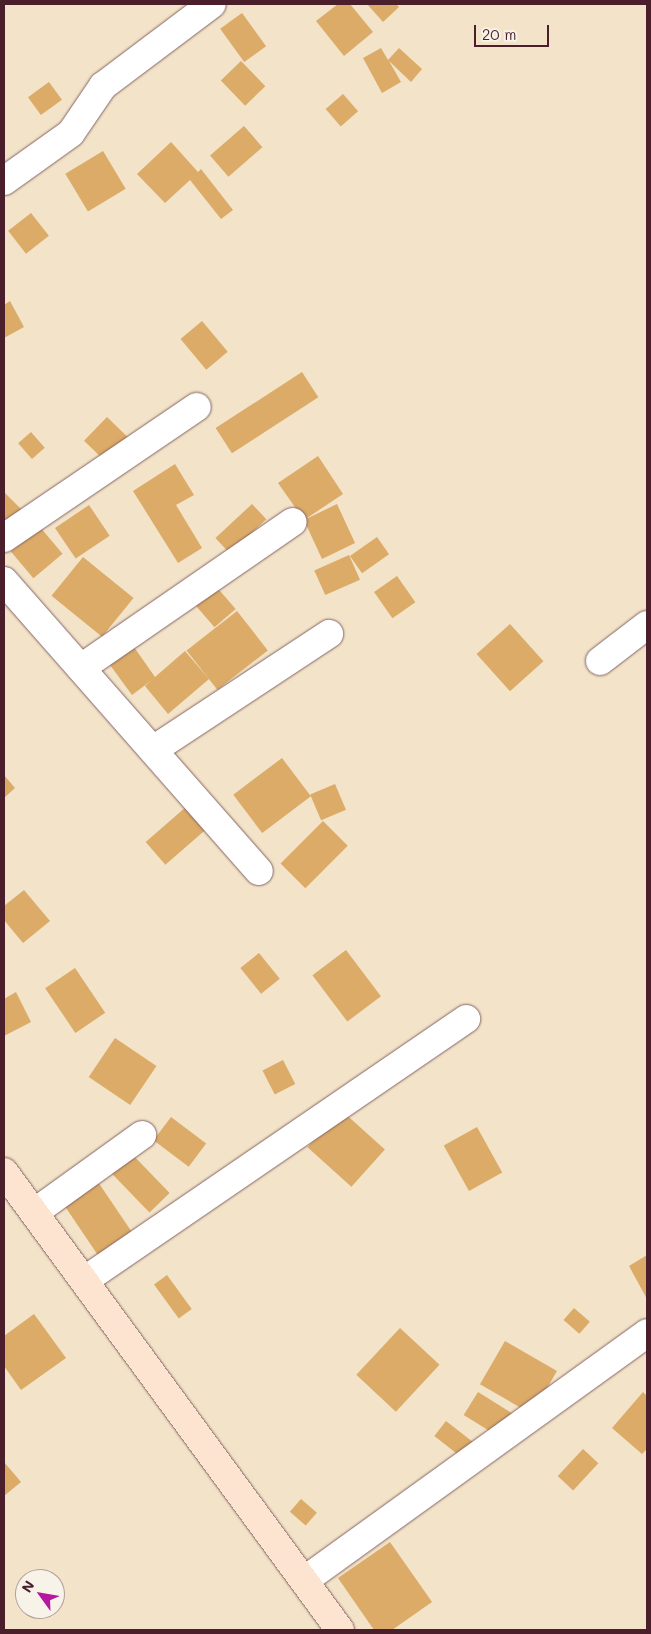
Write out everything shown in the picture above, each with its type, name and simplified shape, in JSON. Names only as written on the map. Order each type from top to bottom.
[{"type":"street","points":[[4,182],[70,133],[103,86],[212,4]]},
{"type":"street","points":[[4,538],[197,407]]},
{"type":"street","points":[[80,668],[293,522]]},
{"type":"street","points":[[4,581],[259,871]]},
{"type":"street","points":[[600,661],[647,625]]},
{"type":"street","points":[[153,750],[329,634]]},
{"type":"street","points":[[85,1280],[466,1019]]},
{"type":"street","points":[[35,1212],[142,1135]]},
{"type":"street","points":[[4,1172],[340,1630]]},
{"type":"street","points":[[305,1580],[647,1333]]},
{"type":"building","points":[[338,4],[350,4],[373,32],[344,56],[316,21]]},
{"type":"building","points":[[367,4],[396,4],[399,7],[383,22]]},
{"type":"building","points":[[242,13],[266,46],[244,62],[220,29]]},
{"type":"building","points":[[381,48],[388,60],[399,48],[422,69],[411,82],[389,61],[401,82],[382,93],[363,58]]},
{"type":"building","points":[[241,61],[265,86],[245,106],[221,80]]},
{"type":"building","points":[[49,82],[62,100],[41,115],[28,97]]},
{"type":"building","points":[[343,94],[358,111],[341,126],[326,109]]},
{"type":"building","points":[[244,126],[262,147],[228,177],[210,156]]},
{"type":"building","points":[[171,142],[198,172],[201,169],[233,210],[221,219],[190,180],[165,203],[137,174]]},
{"type":"building","points":[[103,151],[126,189],[88,211],[65,174]]},
{"type":"building","points":[[31,213],[49,236],[26,254],[8,231]]},
{"type":"building","points":[[10,301],[24,327],[4,338],[4,305]]},
{"type":"building","points":[[202,321],[228,352],[206,370],[181,339]]},
{"type":"building","points":[[302,372],[318,397],[232,453],[216,428]]},
{"type":"building","points":[[107,417],[128,437],[105,461],[84,441]]},
{"type":"building","points":[[31,432],[45,448],[32,459],[18,443]]},
{"type":"building","points":[[318,456],[343,494],[304,520],[278,483]]},
{"type":"building","points":[[175,464],[194,495],[176,505],[202,548],[178,563],[133,491]]},
{"type":"building","points":[[4,492],[23,511],[4,532]]},
{"type":"building","points":[[252,504],[266,519],[230,553],[215,538]]},
{"type":"building","points":[[337,504],[355,543],[322,559],[304,520]]},
{"type":"building","points":[[89,505],[110,536],[76,559],[55,528]]},
{"type":"building","points":[[40,527],[62,554],[33,578],[11,551]]},
{"type":"building","points":[[377,537],[389,554],[362,573],[350,556]]},
{"type":"building","points":[[349,555],[360,580],[325,595],[314,570]]},
{"type":"building","points":[[83,557],[134,598],[102,637],[52,596]]},
{"type":"building","points":[[397,576],[415,602],[392,618],[374,592]]},
{"type":"building","points":[[214,584],[236,609],[215,627],[193,602]]},
{"type":"building","points":[[237,611],[268,650],[217,690],[187,650]]},
{"type":"building","points":[[510,624],[543,661],[510,691],[477,654]]},
{"type":"building","points":[[134,647],[155,677],[185,651],[209,679],[168,714],[145,686],[152,680],[132,695],[110,665]]},
{"type":"building","points":[[282,758],[311,796],[262,833],[233,795]]},
{"type":"building","points":[[4,775],[15,788],[4,798]]},
{"type":"building","points":[[335,784],[346,810],[321,820],[310,795]]},
{"type":"building","points":[[194,800],[214,823],[165,865],[146,842]]},
{"type":"building","points":[[323,821],[348,846],[305,888],[281,863]]},
{"type":"building","points":[[24,890],[50,921],[23,943],[4,920],[4,906]]},
{"type":"building","points":[[346,950],[381,996],[347,1022],[312,975]]},
{"type":"building","points":[[259,953],[280,979],[261,994],[240,968]]},
{"type":"building","points":[[75,968],[105,1013],[75,1033],[45,988]]},
{"type":"building","points":[[16,992],[31,1022],[4,1036],[4,999]]},
{"type":"building","points":[[115,1038],[156,1066],[130,1105],[89,1077]]},
{"type":"building","points":[[283,1060],[295,1084],[275,1094],[263,1070]]},
{"type":"building","points":[[341,1110],[385,1149],[351,1187],[308,1147]]},
{"type":"building","points":[[171,1117],[206,1143],[189,1167],[154,1140]]},
{"type":"building","points":[[477,1127],[502,1172],[469,1191],[444,1145]]},
{"type":"building","points":[[130,1152],[170,1193],[149,1212],[110,1171]]},
{"type":"building","points":[[96,1179],[134,1235],[100,1258],[62,1202]]},
{"type":"building","points":[[647,1255],[647,1299],[629,1266]]},
{"type":"building","points":[[167,1275],[192,1309],[179,1318],[154,1284]]},
{"type":"building","points":[[574,1308],[590,1322],[579,1334],[564,1320]]},
{"type":"building","points":[[34,1314],[66,1358],[21,1390],[4,1366],[4,1336]]},
{"type":"building","points":[[400,1328],[439,1365],[396,1412],[356,1375]]},
{"type":"building","points":[[505,1341],[557,1371],[532,1414],[480,1384]]},
{"type":"building","points":[[478,1392],[512,1413],[498,1436],[464,1415]]},
{"type":"building","points":[[643,1392],[647,1396],[647,1449],[642,1454],[612,1428]]},
{"type":"building","points":[[446,1421],[477,1445],[465,1460],[434,1436]]},
{"type":"building","points":[[583,1449],[598,1463],[573,1490],[558,1476]]},
{"type":"building","points":[[4,1462],[21,1482],[4,1496]]},
{"type":"building","points":[[301,1499],[317,1513],[306,1526],[290,1512]]},
{"type":"building","points":[[390,1542],[432,1602],[392,1630],[374,1630],[338,1578]]}]
